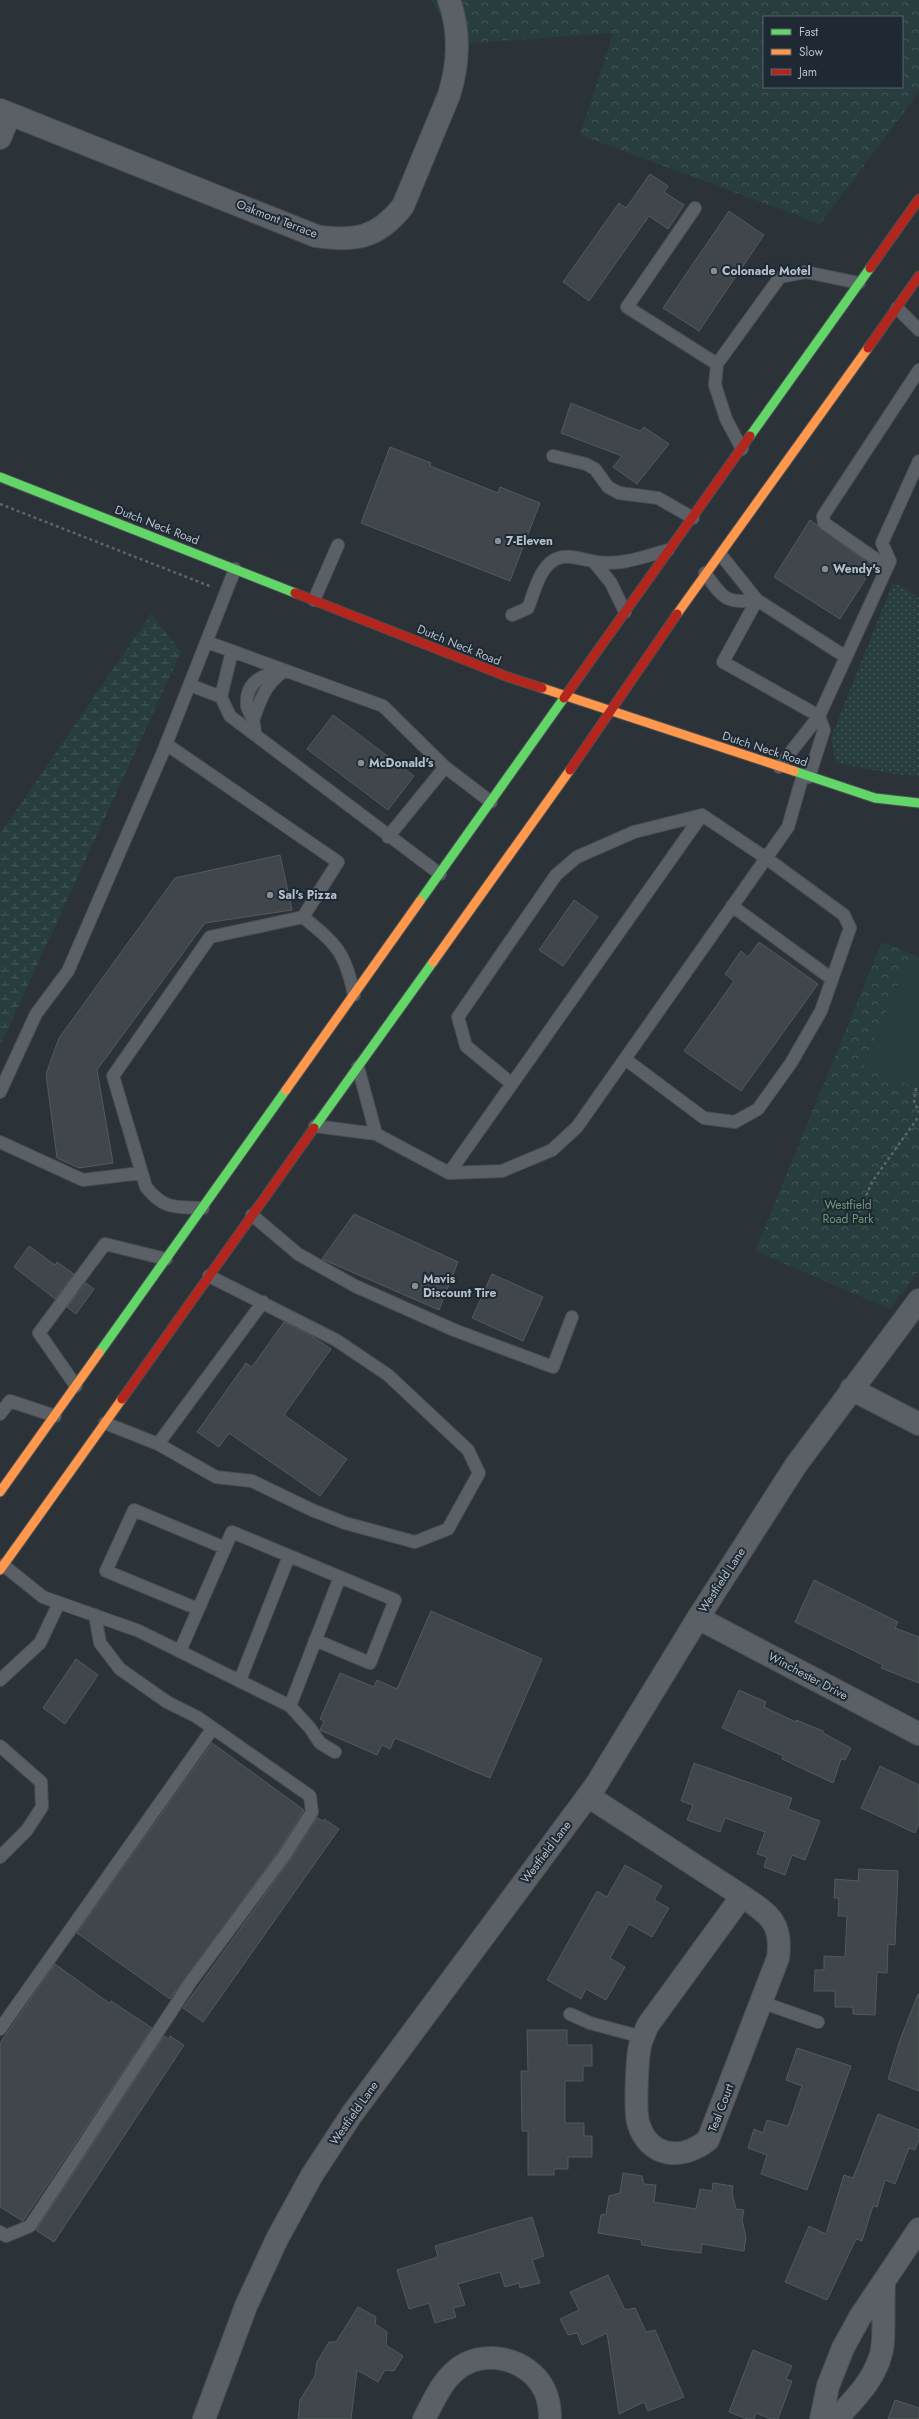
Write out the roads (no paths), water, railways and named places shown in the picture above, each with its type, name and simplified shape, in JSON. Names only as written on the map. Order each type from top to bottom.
[{"type":"main road","points":[[0,1492],[204,1208],[919,199]]},
{"type":"main road","points":[[1,1566],[105,1423],[612,710],[705,573],[721,555],[919,276]]},
{"type":"main road","name":"Dutch Neck Road","points":[[0,477],[508,677],[612,710],[875,798],[919,803]]},
{"type":"street","name":"Oakmont Terrace","points":[[0,138],[5,112],[316,236],[341,240],[359,238],[377,231],[391,221],[403,206],[450,95],[455,77],[458,52],[456,28],[449,0]]},
{"type":"street","name":"Westfield Lane","points":[[204,2419],[246,2306],[277,2239],[312,2175],[352,2114],[588,1796],[698,1618],[796,1466],[851,1389],[919,1300]]},
{"type":"street","points":[[851,1389],[919,1424]]},
{"type":"street","name":"Winchester Drive","points":[[698,1618],[919,1734]]},
{"type":"street","name":"Teal Court","points":[[588,1796],[742,1896],[767,1914],[776,1927],[780,1942],[778,1958],[708,2140],[696,2150],[682,2154],[667,2153],[652,2146],[643,2135],[638,2121],[639,2051],[642,2037],[648,2025],[742,1896]]},
{"type":"street","points":[[821,2419],[828,2386],[843,2348],[860,2317],[919,2229]]},
{"type":"street","points":[[836,2419],[860,2394],[874,2372],[883,2344],[884,2283]]},
{"type":"street","points":[[424,2419],[444,2382],[456,2370],[470,2362],[485,2358],[503,2358],[520,2364],[534,2375],[544,2389],[550,2406],[550,2419]]},
{"type":"lane","points":[[695,208],[627,307],[717,364]]},
{"type":"lane","points":[[742,449],[726,419],[715,385],[717,364],[780,277],[806,272],[860,283]]},
{"type":"lane","points":[[896,308],[919,330]]},
{"type":"lane","points":[[887,567],[824,523],[823,516],[919,370]]},
{"type":"lane","points":[[553,456],[586,464],[595,470],[608,487],[619,494],[658,498],[693,518]]},
{"type":"lane","points":[[779,767],[819,716],[890,561],[882,543],[919,461]]},
{"type":"lane","points":[[314,600],[338,545]]},
{"type":"lane","points":[[512,615],[528,608],[544,569],[554,560],[573,556],[594,562],[626,562],[671,550]]},
{"type":"lane","points":[[721,555],[757,600],[846,657]]},
{"type":"lane","points":[[594,562],[611,583],[626,612]]},
{"type":"lane","points":[[0,1092],[36,1014],[68,971],[166,744],[235,569]]},
{"type":"lane","points":[[705,573],[720,594],[736,603],[757,600]]},
{"type":"lane","points":[[315,1126],[376,1134],[449,1173],[502,1171],[552,1150],[577,1127],[788,827],[824,730],[819,716],[723,662],[757,600]]},
{"type":"lane","points":[[207,642],[383,706],[445,767],[491,802]]},
{"type":"lane","points":[[232,651],[221,697],[230,716],[440,874]]},
{"type":"lane","points":[[256,735],[253,720],[247,706],[248,694],[254,681],[270,672],[285,670]]},
{"type":"lane","points":[[190,685],[221,697]]},
{"type":"lane","points":[[166,744],[338,862],[303,917],[210,937],[113,1076],[146,1187],[156,1200],[171,1206],[204,1208]]},
{"type":"lane","points":[[388,836],[445,767]]},
{"type":"lane","points":[[449,1173],[702,815]]},
{"type":"lane","points":[[512,1084],[466,1046],[458,1017],[556,875],[576,857],[634,832],[702,815],[766,858],[844,915],[850,928],[820,1011],[791,1063],[758,1109],[735,1122],[704,1118],[625,1058]]},
{"type":"lane","points":[[732,906],[832,979]]},
{"type":"lane","points":[[303,917],[333,942],[343,955],[349,970],[354,996]]},
{"type":"lane","points":[[358,1067],[376,1134]]},
{"type":"lane","points":[[0,1142],[83,1180],[141,1174]]},
{"type":"lane","points":[[252,1215],[298,1254],[355,1286],[454,1330],[553,1367],[572,1317]]},
{"type":"lane","points":[[76,1386],[39,1333],[105,1244],[166,1260]]},
{"type":"lane","points":[[105,1423],[158,1444],[216,1477],[252,1481],[312,1510],[345,1522],[415,1542],[448,1529],[479,1473],[468,1450],[388,1375],[336,1340],[209,1276]]},
{"type":"lane","points":[[158,1444],[263,1302]]},
{"type":"lane","points":[[0,1414],[10,1401],[55,1416]]},
{"type":"lane","points":[[198,1609],[106,1571],[134,1510],[225,1548]]},
{"type":"lane","points":[[180,1651],[232,1532],[395,1600],[370,1663],[315,1640]]},
{"type":"lane","points":[[240,1680],[289,1556]]},
{"type":"lane","points":[[1,1566],[43,1597],[139,1630],[290,1706],[310,1728],[320,1743],[335,1752]]},
{"type":"lane","points":[[290,1706],[340,1577]]},
{"type":"lane","points":[[0,1680],[40,1643],[59,1603]]},
{"type":"lane","points":[[0,2232],[6,2236],[30,2226],[192,1980],[284,1856],[312,1812],[310,1796],[197,1717],[167,1702],[120,1668],[100,1643],[95,1615]]},
{"type":"lane","points":[[0,2029],[212,1728]]},
{"type":"lane","points":[[0,1746],[40,1782],[42,1806],[27,1830],[0,1857]]},
{"type":"lane","points":[[761,2002],[818,2022]]},
{"type":"lane","points":[[570,2014],[590,2023],[642,2037]]},
{"type":"place","name":"Colonade Motel","points":[[714,271]]},
{"type":"place","name":"7-Eleven","points":[[498,541]]},
{"type":"place","name":"Wendy's","points":[[825,569]]},
{"type":"place","name":"McDonald's","points":[[361,763]]},
{"type":"place","name":"Sal's Pizza","points":[[270,895]]},
{"type":"place","name":"Mavis Discount Tire","points":[[415,1286]]},
{"type":"park label","name":"Westfield Road Park","points":[[848,1212]]}]
